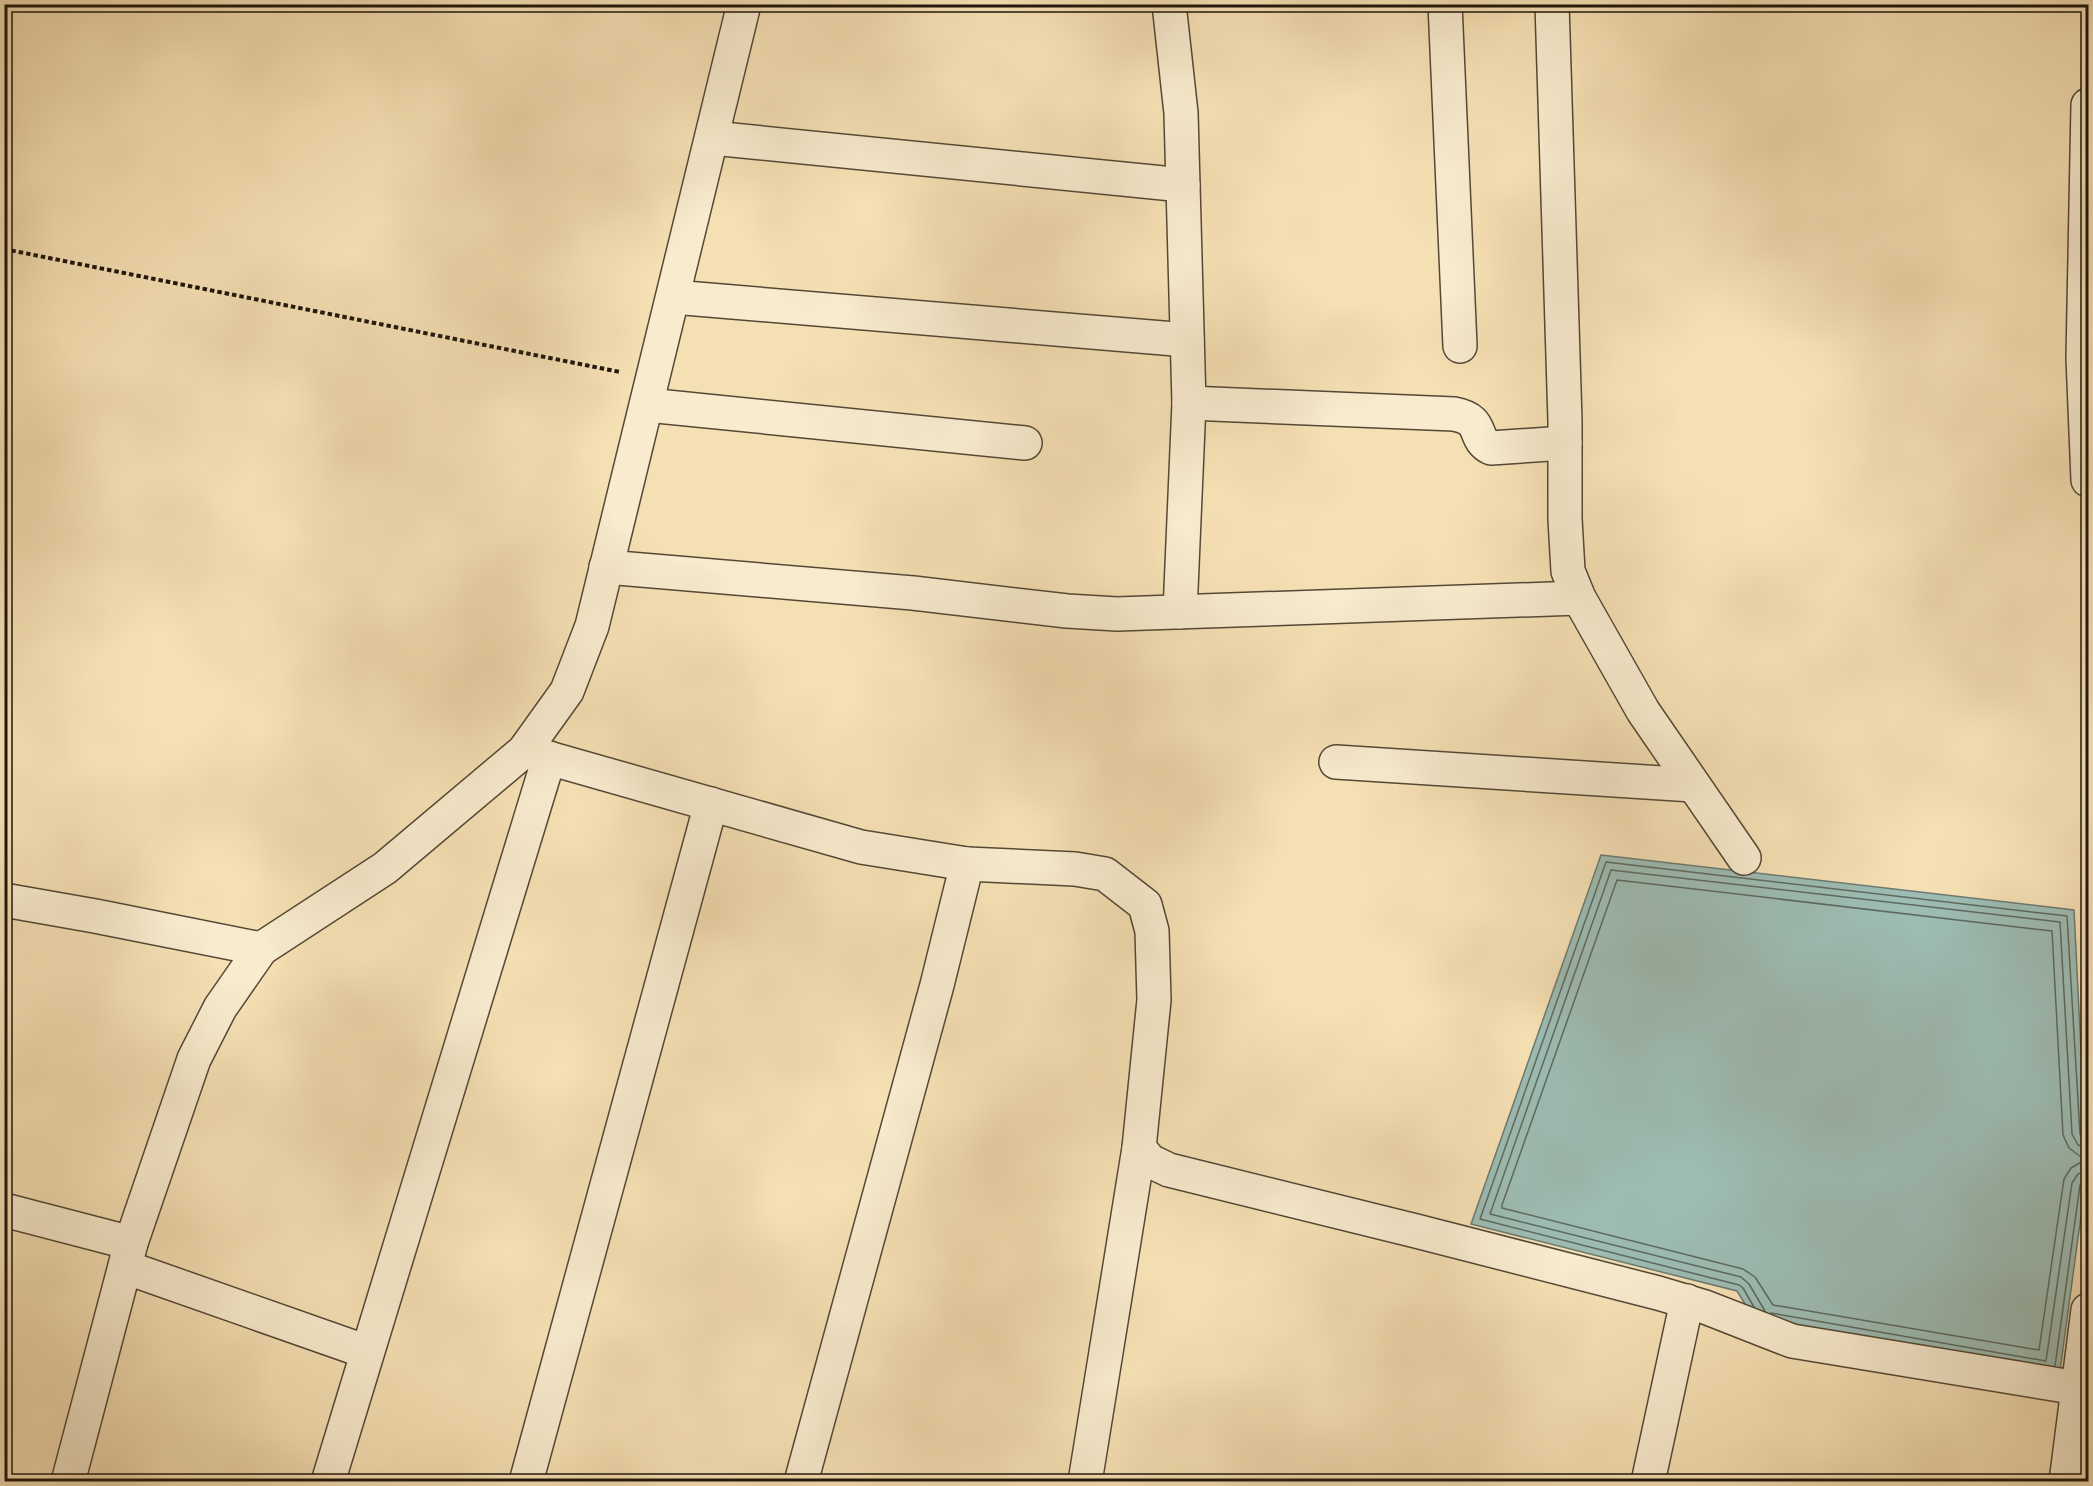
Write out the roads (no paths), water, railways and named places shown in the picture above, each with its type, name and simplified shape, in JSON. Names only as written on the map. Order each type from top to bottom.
[{"type":"street","points":[[328,1482],[368,1352],[536,754],[567,692],[592,626],[744,4]]},
{"type":"street","points":[[1169,4],[1181,112],[1189,403],[1180,612]]},
{"type":"street","points":[[1445,4],[1460,346]]},
{"type":"street","points":[[1552,4],[1565,443],[1564,519],[1568,571],[1579,598],[1643,711],[1744,858]]},
{"type":"street","points":[[2088,105],[2086,359],[2088,480]]},
{"type":"street","points":[[712,138],[1183,185]]},
{"type":"street","points":[[674,297],[1187,340]]},
{"type":"street","points":[[650,392],[1025,443]]},
{"type":"street","points":[[1189,403],[1454,414],[1463,415],[1472,420],[1484,443],[1491,448],[1565,443]]},
{"type":"street","points":[[606,567],[913,593],[1067,611],[1117,614],[1579,598]]},
{"type":"street","points":[[536,754],[861,847],[967,864],[1075,869],[1105,874],[1145,905],[1152,931],[1154,1000],[1139,1148],[1085,1482]]},
{"type":"street","points":[[68,1482],[128,1255],[194,1059],[220,1008],[261,949],[385,868],[536,754]]},
{"type":"street","points":[[1336,762],[1693,785]]},
{"type":"street","points":[[526,1482],[711,804]]},
{"type":"street","points":[[801,1482],[937,985],[967,864]]},
{"type":"street","points":[[4,900],[95,915],[261,949]]},
{"type":"street","points":[[1139,1148],[1150,1161],[1168,1170],[1687,1301],[1778,1337],[1807,1345],[2078,1388]]},
{"type":"street","points":[[4,1210],[128,1255],[368,1352]]},
{"type":"street","points":[[1648,1482],[1687,1301]]},
{"type":"street","points":[[2066,1482],[2088,1310]]},
{"type":"water","points":[[1601,855],[2074,910],[2087,1172],[2059,1378],[1758,1325],[1737,1291],[1471,1224]]}]
